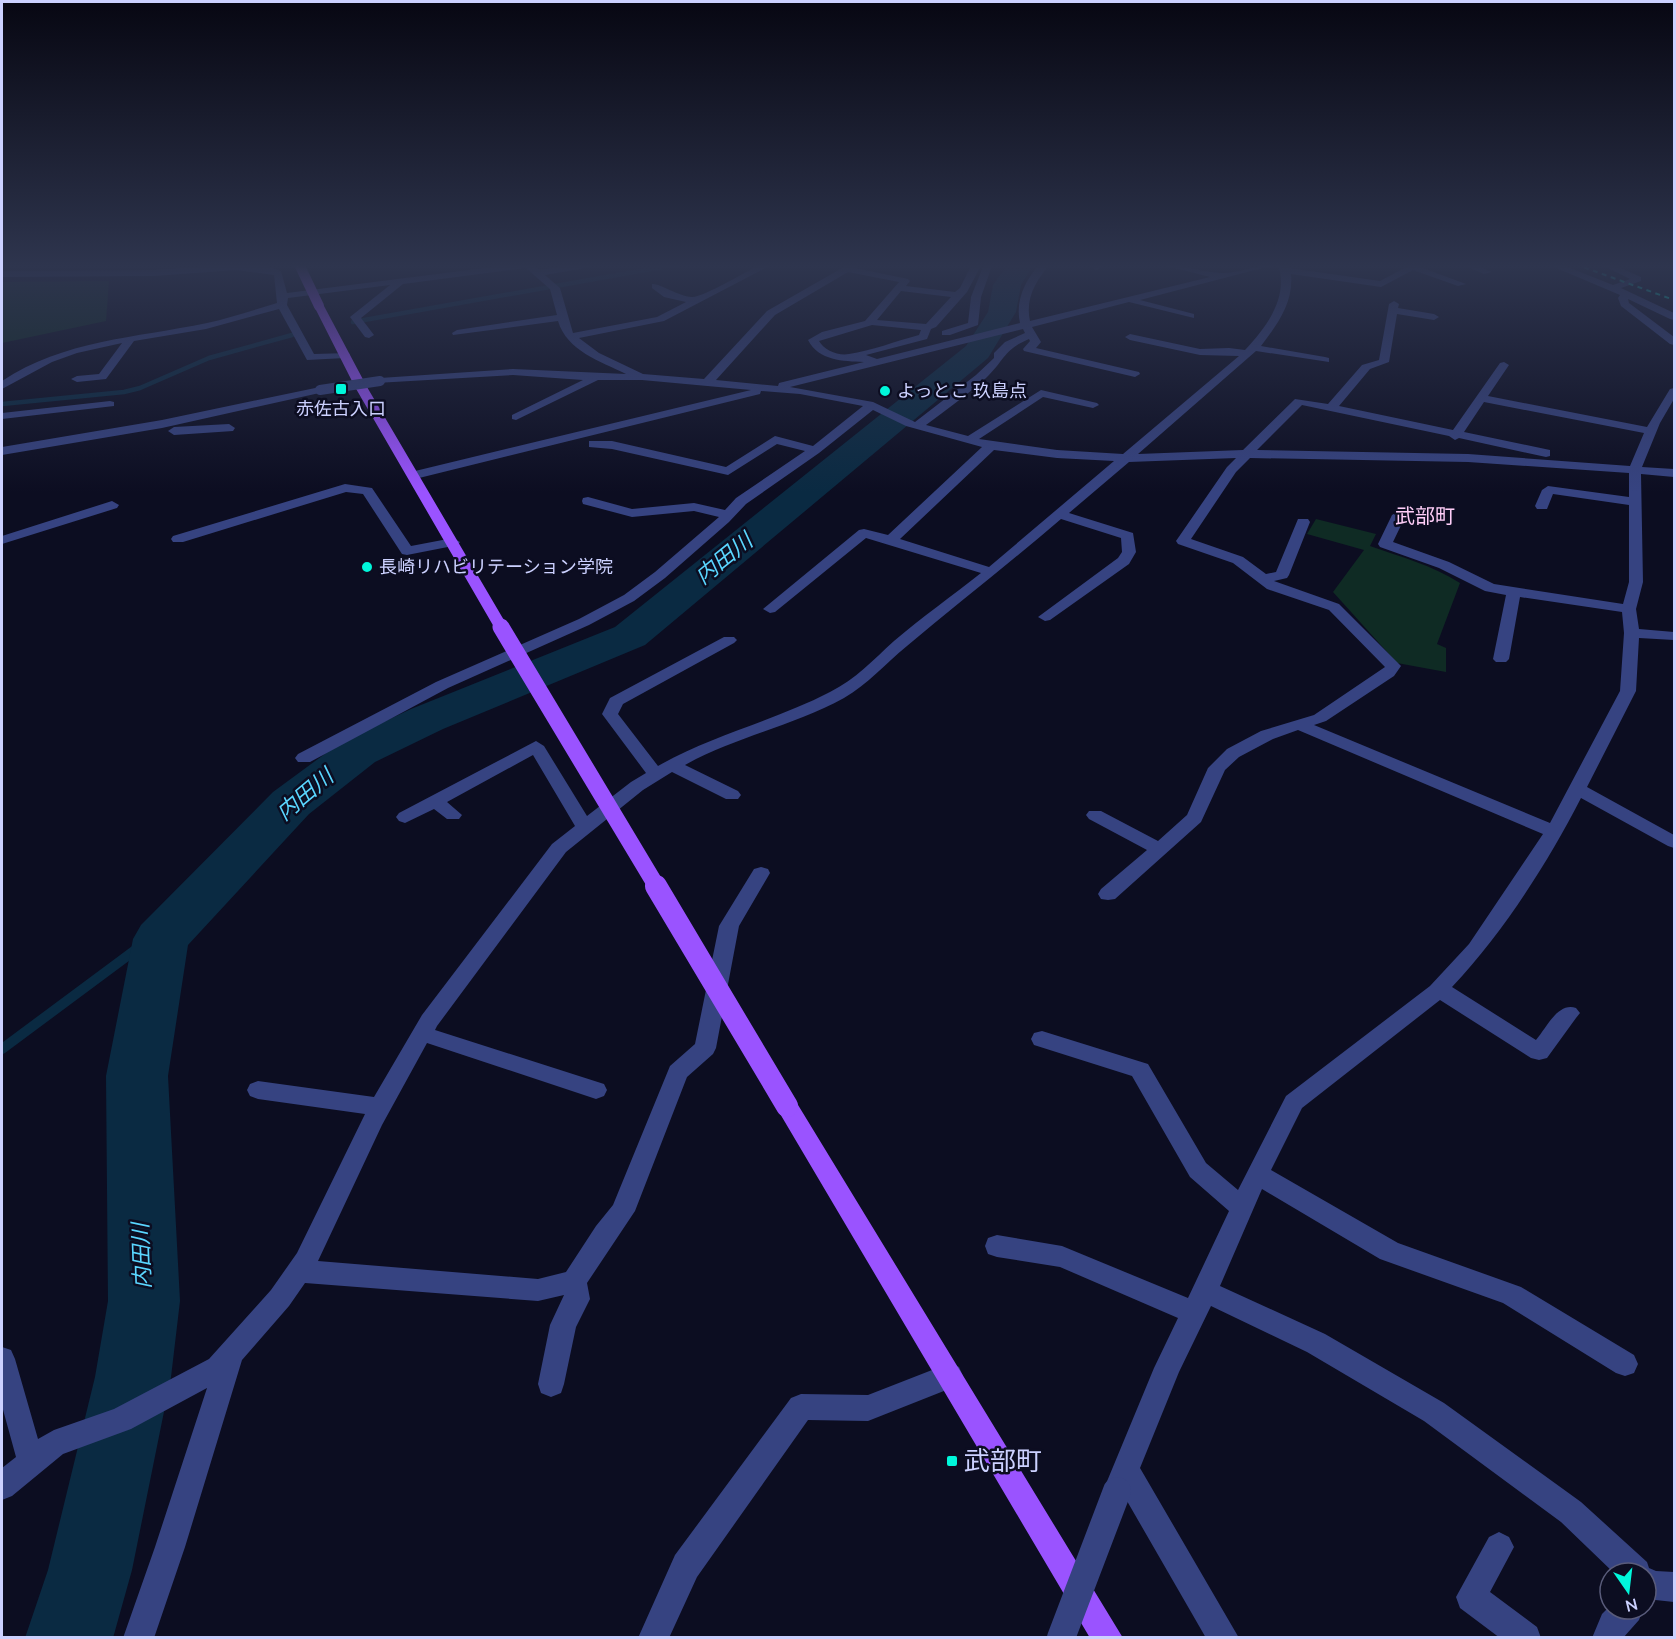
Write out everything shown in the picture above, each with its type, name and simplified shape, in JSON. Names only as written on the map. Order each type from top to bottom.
[{"type":"main road","points":[[337,340],[363,391],[415,475],[501,627],[1108,1638]]},
{"type":"street","points":[[2,385],[46,360],[121,340]]},
{"type":"street","points":[[77,379],[102,377],[129,340]]},
{"type":"street","points":[[302,340],[311,358],[345,355]]},
{"type":"street","points":[[575,340],[595,355],[642,377]]},
{"type":"street","points":[[707,383],[746,340]]},
{"type":"street","points":[[813,340],[816,348],[824,352],[885,361]]},
{"type":"street","points":[[849,356],[909,340]]},
{"type":"street","points":[[943,340],[945,346]]},
{"type":"street","points":[[415,475],[967,340]]},
{"type":"street","points":[[913,425],[971,385],[999,359],[998,355],[1014,340]]},
{"type":"street","points":[[1035,340],[1028,350],[1072,362],[1135,374]]},
{"type":"street","points":[[1146,340],[1200,352],[1251,351],[1325,360]]},
{"type":"street","points":[[2,1486],[54,1444],[122,1420],[225,1360],[280,1298],[306,1262],[381,1107],[423,1034],[496,929],[559,848],[637,786],[664,770],[721,741],[782,720],[837,695],[867,676],[900,644],[991,572],[1251,351],[1260,340]]},
{"type":"street","points":[[1331,408],[1366,367],[1384,362],[1388,340]]},
{"type":"street","points":[[1455,436],[1504,365]]},
{"type":"street","points":[[2,451],[130,430],[320,390],[380,381],[491,372],[642,377],[800,391],[872,405],[913,425],[991,446],[1057,454],[1125,458],[1248,454],[1468,458],[1591,465],[1674,473]]},
{"type":"street","points":[[516,417],[596,377]]},
{"type":"street","points":[[1061,1638],[1167,1368],[1200,1302],[1257,1174],[1294,1102],[1439,989],[1476,948],[1554,832],[1628,691],[1632,633],[1629,609],[1635,582],[1635,469],[1650,431],[1674,391]]},
{"type":"street","points":[[970,440],[1041,393],[1093,405]]},
{"type":"street","points":[[1482,398],[1650,431]]},
{"type":"street","points":[[1108,894],[1195,818],[1217,768],[1233,753],[1267,735],[1320,718],[1388,673],[1393,666],[1334,607],[1272,586],[1238,560],[1183,541],[1231,470],[1299,401],[1455,436],[1576,459],[1591,465]]},
{"type":"street","points":[[2,416],[110,404]]},
{"type":"street","points":[[304,759],[442,684],[584,622],[629,598],[660,575],[741,501],[815,450],[872,405]]},
{"type":"street","points":[[619,447],[638,430],[631,422]]},
{"type":"street","points":[[130,430],[139,433],[229,428]]},
{"type":"street","points":[[593,444],[619,447],[728,471],[775,440],[815,450]]},
{"type":"street","points":[[891,540],[991,446]]},
{"type":"street","points":[[178,539],[345,488],[367,491],[407,551],[453,542]]},
{"type":"street","points":[[1542,506],[1548,490],[1635,502]]},
{"type":"street","points":[[588,501],[632,513],[694,507],[728,515]]},
{"type":"street","points":[[2,540],[112,505]]},
{"type":"street","points":[[1045,617],[1124,561],[1129,552],[1128,536],[1059,514]]},
{"type":"street","points":[[1399,515],[1385,544],[1444,565],[1490,588],[1629,609]]},
{"type":"street","points":[[1264,579],[1282,574],[1303,522]]},
{"type":"street","points":[[770,609],[864,533],[991,572]]},
{"type":"street","points":[[1501,659],[1514,593]]},
{"type":"street","points":[[1632,633],[1674,636]]},
{"type":"street","points":[[729,640],[616,700],[610,714],[664,770],[732,795]]},
{"type":"street","points":[[1299,725],[1554,832]]},
{"type":"street","points":[[405,817],[536,746],[585,827]]},
{"type":"street","points":[[1578,789],[1674,842]]},
{"type":"street","points":[[435,801],[453,815]]},
{"type":"street","points":[[1095,815],[1159,849]]},
{"type":"street","points":[[551,1384],[563,1325],[577,1299],[574,1281],[623,1210],[678,1072],[705,1048],[729,926],[761,873]]},
{"type":"street","points":[[1439,989],[1539,1052],[1569,1013]]},
{"type":"street","points":[[423,1034],[596,1090]]},
{"type":"street","points":[[1042,1039],[1140,1070],[1198,1170],[1242,1208]]},
{"type":"street","points":[[258,1090],[381,1107]]},
{"type":"street","points":[[1257,1174],[1389,1251],[1512,1295],[1625,1364]]},
{"type":"street","points":[[997,1246],[1062,1257],[1316,1343],[1434,1412],[1571,1512],[1625,1561]]},
{"type":"street","points":[[299,1271],[538,1290],[574,1281]]},
{"type":"street","points":[[2,1359],[31,1462]]},
{"type":"street","points":[[138,1638],[170,1547],[225,1360]]},
{"type":"street","points":[[653,1638],[686,1566],[801,1407],[868,1408],[950,1376]]},
{"type":"street","points":[[1121,1481],[1224,1638]]},
{"type":"street","points":[[1499,1547],[1471,1597],[1526,1638]]},
{"type":"street","points":[[1607,1638],[1617,1621]]},
{"type":"green space","points":[[1316,519],[1376,534],[1370,546],[1427,566],[1460,583],[1437,644],[1446,648],[1446,672],[1397,663],[1333,592],[1364,550],[1307,534]]},
{"type":"waterway","points":[[2,404],[124,392],[140,388],[209,358],[272,340]]},
{"type":"waterway","name":"内田川","points":[[69,1638],[90,1570],[133,1377],[144,1301],[137,1076],[161,939],[291,803],[358,752],[427,719],[630,636],[977,352],[984,340]]},
{"type":"waterway","points":[[2,1049],[142,945],[172,928]]},
{"type":"place","name":"赤佐古入口","points":[[341,389]]},
{"type":"place","name":"よっとこ 玖島点","points":[[885,391]]},
{"type":"place","name":"長崎リハビリテーション学院","points":[[367,567]]},
{"type":"place","name":"武部町","points":[[952,1461]]},
{"type":"district","name":"武部町","points":[[1425,516]]}]
